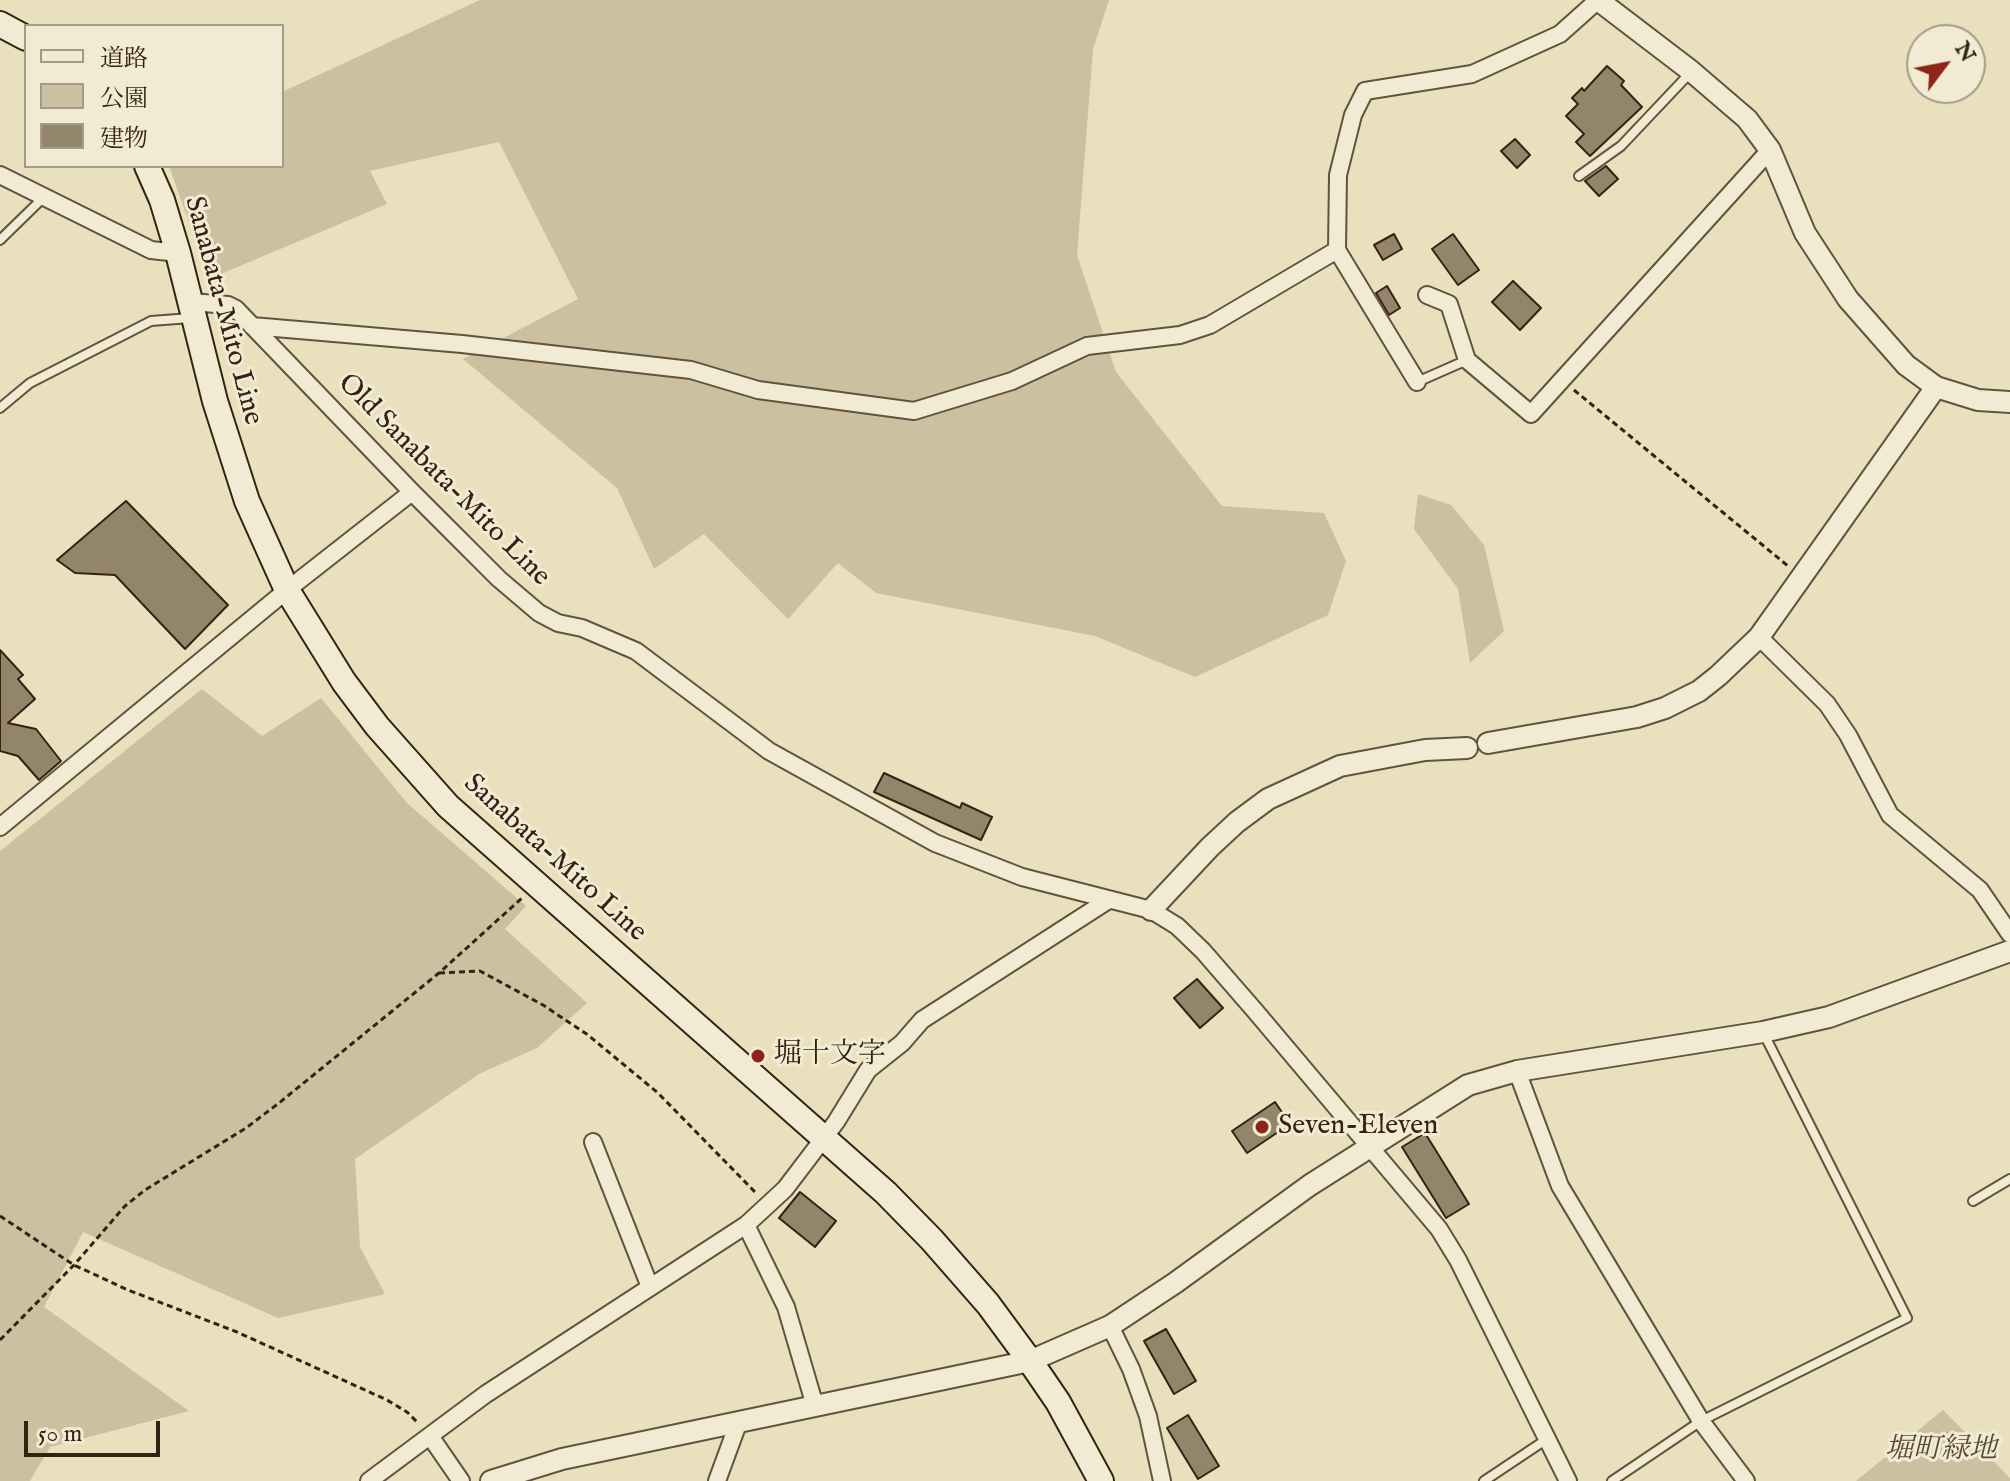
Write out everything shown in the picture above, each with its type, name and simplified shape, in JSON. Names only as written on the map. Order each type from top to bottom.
[{"type":"main road","points":[[0,24],[24,37]]},
{"type":"main road","name":"Sanabata-Mito Line","points":[[148,168],[162,200],[178,253],[231,455],[259,530],[287,590],[344,682],[377,726],[448,806],[886,1193],[932,1240],[988,1304],[1030,1361],[1058,1402],[1101,1481]]},
{"type":"street","points":[[1417,382],[1337,250],[1338,175],[1353,115],[1365,91],[1472,74],[1560,34],[1598,0],[1691,71],[1747,119],[1770,150],[1805,233],[1848,299],[1906,365],[1936,387],[1978,400],[2010,402]]},
{"type":"street","points":[[1427,295],[1449,304],[1467,360],[1531,414],[1770,150]]},
{"type":"street","points":[[0,175],[151,250],[178,253]]},
{"type":"street","points":[[252,326],[462,344],[691,370],[758,390],[914,411],[1012,381],[1087,346],[1180,335],[1210,325],[1337,250]]},
{"type":"street","name":"Old Sanabata-Mito Line","points":[[193,310],[228,305],[236,309],[412,492],[499,579],[539,613],[636,651],[769,751],[935,843],[1022,877],[1151,910],[1177,926],[1203,951],[1439,1229],[1452,1249],[1568,1481]]},
{"type":"street","points":[[1488,743],[1601,725],[1665,708],[1699,691],[1718,676],[1759,637],[1936,387]]},
{"type":"street","points":[[0,827],[287,590],[412,492]]},
{"type":"street","points":[[1759,637],[1827,704],[1848,735],[1890,815],[1980,890],[2010,934]]},
{"type":"street","points":[[1151,910],[1219,839],[1268,799],[1340,766],[1425,750],[1467,748]]},
{"type":"street","points":[[369,1481],[486,1394],[746,1225],[785,1189],[836,1122],[868,1070],[902,1043],[922,1020],[1107,901]]},
{"type":"street","points":[[502,1479],[562,1459],[1030,1361],[1110,1326],[1310,1185],[1468,1085],[1517,1071],[1763,1032],[1829,1017],[2010,951]]},
{"type":"street","points":[[1517,1071],[1560,1186],[1701,1421],[1746,1481]]},
{"type":"street","points":[[593,1142],[650,1287]]},
{"type":"street","points":[[746,1225],[786,1307],[815,1406]]},
{"type":"street","points":[[1110,1326],[1131,1369],[1148,1416],[1162,1481]]},
{"type":"street","points":[[717,1481],[739,1421]]},
{"type":"street","points":[[430,1436],[461,1481]]},
{"type":"lane","points":[[1579,176],[1621,146],[1691,71]]},
{"type":"lane","points":[[0,240],[44,197]]},
{"type":"lane","points":[[0,408],[30,383],[151,321],[193,310]]},
{"type":"lane","points":[[1417,382],[1467,360]]},
{"type":"lane","points":[[1612,1481],[1701,1421],[1907,1318],[1763,1032]]},
{"type":"lane","points":[[1973,1201],[2010,1179]]},
{"type":"lane","points":[[1484,1481],[1548,1439]]},
{"type":"path","points":[[1562,380],[1801,577]]},
{"type":"path","points":[[0,1340],[74,1265],[125,1206],[145,1190],[246,1128],[439,973],[536,884]]},
{"type":"path","points":[[439,973],[480,971],[543,1005],[588,1035],[658,1093],[769,1206]]},
{"type":"path","points":[[0,1216],[74,1265],[128,1290],[237,1332],[387,1400],[407,1412],[430,1436]]},
{"type":"green space","points":[[480,0],[1109,0],[1093,49],[1077,255],[1116,372],[1222,506],[1324,513],[1346,561],[1328,615],[1195,677],[1095,636],[876,593],[838,563],[788,619],[704,534],[654,569],[617,488],[463,359],[578,299],[499,142],[370,171],[387,204],[209,279],[170,168],[284,168],[284,91]]},
{"type":"green space","points":[[1418,494],[1451,505],[1484,545],[1504,631],[1470,663],[1458,589],[1414,529]]},
{"type":"green space","points":[[202,689],[262,736],[321,698],[407,803],[526,906],[505,929],[587,1003],[537,1048],[479,1074],[355,1159],[360,1247],[385,1294],[278,1318],[83,1232],[44,1307],[189,1411],[50,1447],[30,1481],[0,1481],[0,851]]},
{"type":"green space","name":"堀町緑地","points":[[1943,1410],[2010,1481],[1856,1481]]},
{"type":"building","points":[[1607,66],[1624,81],[1621,85],[1642,107],[1590,156],[1576,142],[1584,134],[1566,116],[1578,104],[1572,98],[1582,88],[1584,91]]},
{"type":"building","points":[[1515,139],[1530,155],[1517,168],[1501,151]]},
{"type":"building","points":[[1606,166],[1618,179],[1599,196],[1585,181]]},
{"type":"building","points":[[1394,234],[1402,249],[1383,260],[1374,245]]},
{"type":"building","points":[[1453,234],[1479,270],[1458,285],[1432,249]]},
{"type":"building","points":[[1513,281],[1541,308],[1520,330],[1492,302]]},
{"type":"building","points":[[1387,286],[1400,308],[1389,315],[1376,293]]},
{"type":"building","points":[[126,501],[228,605],[185,649],[115,575],[75,573],[57,560]]},
{"type":"building","points":[[0,650],[23,675],[18,679],[35,699],[8,723],[36,729],[61,761],[39,780],[18,756],[0,751]]},
{"type":"building","points":[[884,773],[960,808],[962,803],[992,817],[981,840],[874,792]]},
{"type":"building","points":[[1197,979],[1223,1008],[1200,1028],[1174,998]]},
{"type":"building","name":"Seven-Eleven","points":[[1275,1102],[1290,1124],[1247,1153],[1232,1131]]},
{"type":"building","points":[[1425,1133],[1469,1204],[1446,1218],[1402,1147]]},
{"type":"building","points":[[800,1192],[836,1221],[815,1247],[779,1218]]},
{"type":"building","points":[[1166,1329],[1196,1381],[1174,1394],[1144,1341]]},
{"type":"building","points":[[1188,1415],[1219,1466],[1198,1479],[1167,1428]]},
{"type":"place","name":"堀十文字","points":[[758,1056]]},
{"type":"place","name":"Seven-Eleven","points":[[1262,1127]]}]
